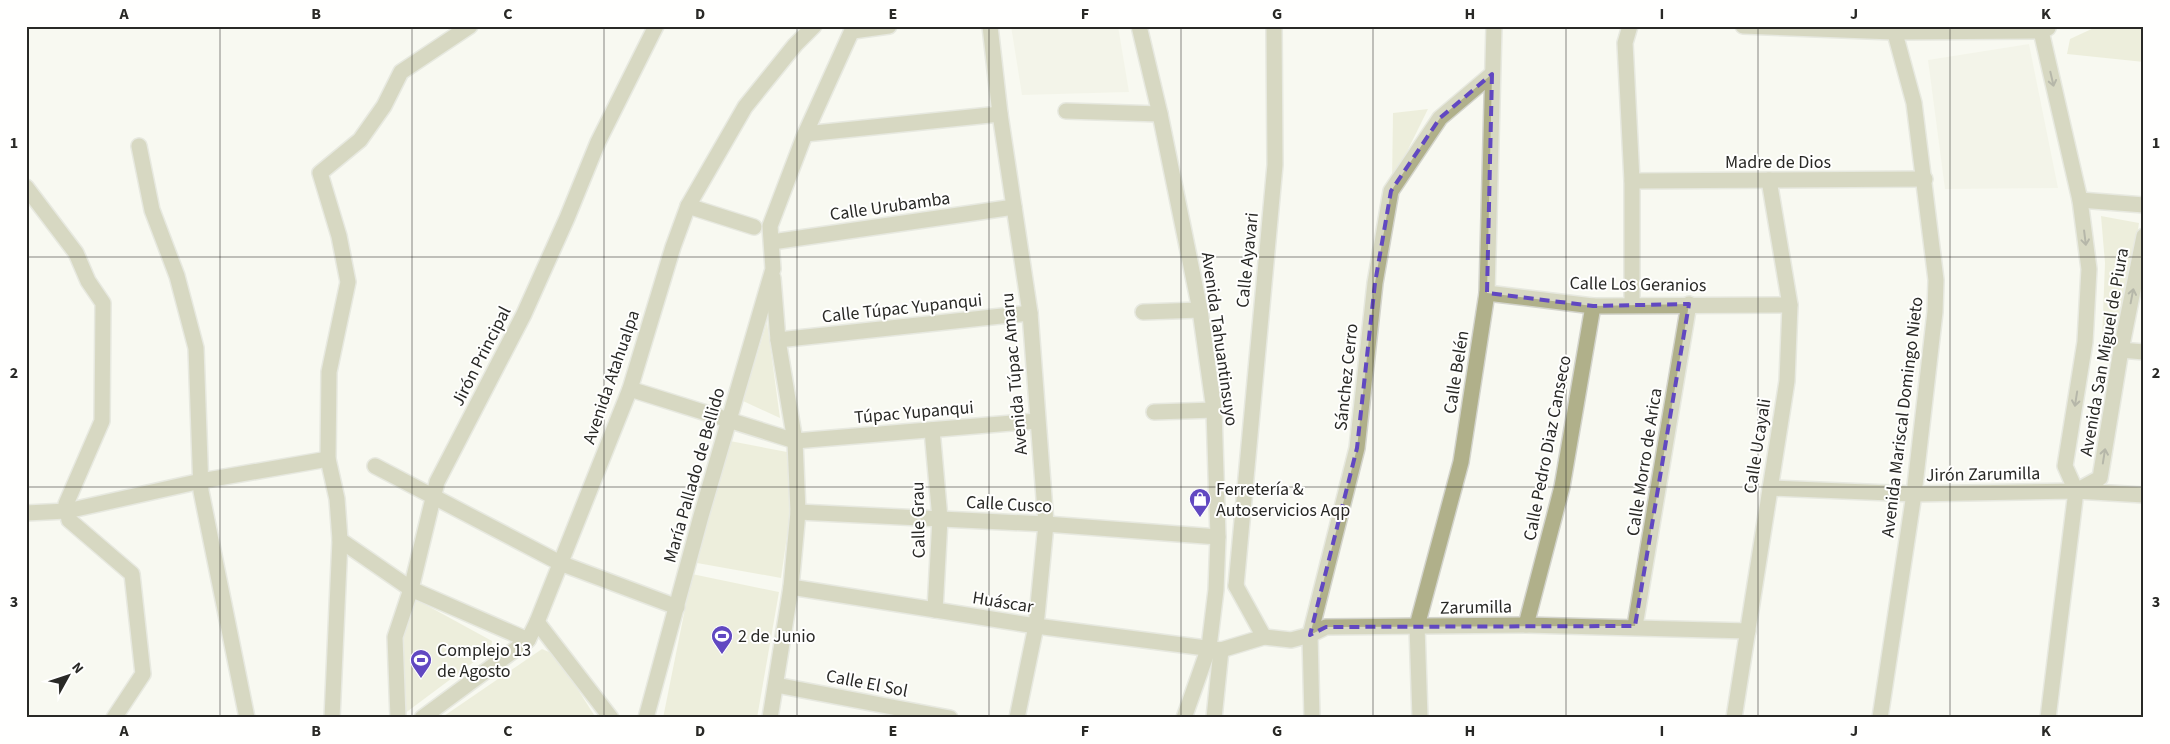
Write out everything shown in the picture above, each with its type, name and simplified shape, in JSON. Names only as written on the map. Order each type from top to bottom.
[{"type":"street","points":[[332,718],[340,540],[337,499],[328,459],[329,372],[348,282],[339,236],[320,173],[360,140],[384,106],[401,72],[470,26]]},
{"type":"street","name":"Jirón Principal","points":[[398,718],[395,637],[411,589],[438,482],[496,364],[524,314],[567,218],[598,142],[656,26]]},
{"type":"street","name":"Avenida Atahualpa","points":[[422,718],[528,640],[537,622],[630,389],[673,248],[688,206],[745,107],[794,45],[814,26]]},
{"type":"street","points":[[772,242],[770,226],[785,192],[805,134],[854,29],[889,26]]},
{"type":"street","name":"Avenida Túpac Amaru","points":[[990,26],[1000,114],[1030,313],[1046,524],[1036,626],[1017,718]]},
{"type":"street","name":"Avenida Tahuantinsuyo","points":[[1139,26],[1160,114],[1200,310],[1214,410],[1218,537],[1215,648],[1184,718]]},
{"type":"street","name":"Calle Ayavari","points":[[1236,586],[1275,165],[1274,26]]},
{"type":"street","name":"Calle Belén","points":[[1420,718],[1417,626],[1461,462],[1487,293],[1494,26]]},
{"type":"street","points":[[1630,26],[1625,43],[1632,182],[1632,305]]},
{"type":"street","points":[[1743,26],[1893,29],[2044,28]]},
{"type":"street","name":"Avenida San Miguel de Piura","points":[[2044,28],[2080,200],[2088,269],[2085,342],[2065,466],[2076,491],[2100,478],[2121,350],[2144,236]]},
{"type":"street","name":"Avenida Mariscal Domingo Nieto","points":[[1880,718],[1914,494],[1935,312],[1936,280],[1925,179],[1914,103],[1893,29]]},
{"type":"street","name":"Sánchez Cerro","points":[[1312,718],[1310,635],[1358,448],[1374,283],[1392,191],[1440,118],[1492,74]]},
{"type":"street","points":[[1066,111],[1160,114]]},
{"type":"street","points":[[805,134],[1000,114]]},
{"type":"street","points":[[139,146],[152,210],[177,276],[196,348],[201,481],[247,718]]},
{"type":"street","name":"Madre de Dios","points":[[1632,182],[1925,179]]},
{"type":"street","name":"Calle Ucayali","points":[[1734,718],[1786,381],[1790,305],[1769,180]]},
{"type":"street","points":[[26,187],[76,253],[88,281],[104,303],[102,421],[66,504],[69,520],[132,574],[143,674],[114,718]]},
{"type":"street","points":[[2080,200],[2144,205]]},
{"type":"street","points":[[688,206],[754,227]]},
{"type":"street","name":"Calle Urubamba","points":[[772,242],[1014,207]]},
{"type":"street","name":"María Pallado de Bellido","points":[[646,718],[773,269],[772,242]]},
{"type":"street","points":[[770,718],[791,587],[798,512],[795,441],[778,340],[773,269]]},
{"type":"street","name":"Calle Los Geranios","points":[[1487,293],[1593,306],[1689,304],[1790,305]]},
{"type":"street","name":"Calle Morro de Arica","points":[[1635,626],[1689,304]]},
{"type":"street","name":"Calle Pedro Diaz Canseco","points":[[1526,625],[1562,487],[1593,306]]},
{"type":"street","points":[[1143,312],[1200,310]]},
{"type":"street","name":"Calle Túpac Yupanqui","points":[[778,340],[1030,313]]},
{"type":"street","points":[[2121,350],[2144,352]]},
{"type":"street","points":[[630,389],[795,441]]},
{"type":"street","points":[[1154,412],[1214,410]]},
{"type":"street","name":"Túpac Yupanqui","points":[[795,441],[1037,421]]},
{"type":"street","name":"Calle Grau","points":[[932,430],[940,519],[935,610]]},
{"type":"street","points":[[26,513],[67,511],[201,481],[328,459]]},
{"type":"street","points":[[375,466],[560,563],[676,607]]},
{"type":"street","name":"Jirón Zarumilla","points":[[1770,488],[1914,494],[2076,491],[2144,495]]},
{"type":"street","points":[[2048,718],[2076,491]]},
{"type":"street","name":"Calle Cusco","points":[[798,512],[1046,524],[1218,537]]},
{"type":"street","points":[[340,540],[411,589],[528,640]]},
{"type":"street","points":[[1216,590],[1236,586],[1264,637]]},
{"type":"street","name":"Huáscar","points":[[791,587],[1036,626],[1215,648]]},
{"type":"street","points":[[537,622],[610,718]]},
{"type":"street","name":"Zarumilla","points":[[1215,648],[1264,637],[1291,640],[1310,635],[1326,627],[1635,626],[1748,631]]},
{"type":"street","points":[[1214,718],[1215,648]]},
{"type":"street","name":"Calle El Sol","points":[[776,685],[950,718]]},
{"type":"highlighted area","points":[[1492,74],[1487,293],[1593,306],[1689,304],[1635,626],[1326,627],[1310,635],[1357,448],[1375,283],[1391,191],[1440,118]]},
{"type":"shaded area","points":[[1011,26],[1118,26],[1129,92],[1022,95]]},
{"type":"shaded area","points":[[2029,44],[2058,188],[1945,189],[1928,60]]},
{"type":"green space","points":[[2098,26],[2144,26],[2144,62],[2067,54],[2070,39]]},
{"type":"green space","points":[[1428,109],[1392,182],[1393,113]]},
{"type":"green space","points":[[2101,216],[2139,223],[2121,345],[2102,339],[2105,263]]},
{"type":"green space","points":[[767,322],[780,418],[743,401]]},
{"type":"green space","points":[[730,441],[787,452],[790,515],[781,578],[697,563]]},
{"type":"green space","name":"2 de Junio","points":[[692,574],[779,592],[757,718],[663,718]]},
{"type":"green space","name":"Complejo 13 de Agosto","points":[[417,600],[492,641],[491,649],[404,714],[393,709],[406,602]]},
{"type":"green space","points":[[542,649],[556,655],[596,718],[441,718]]},
{"type":"place","name":"Ferretería & Autoservicios Aqp","points":[[1200,518]]},
{"type":"place","name":"2 de Junio","points":[[722,655]]},
{"type":"place","name":"Complejo 13 de Agosto","points":[[421,679]]}]
